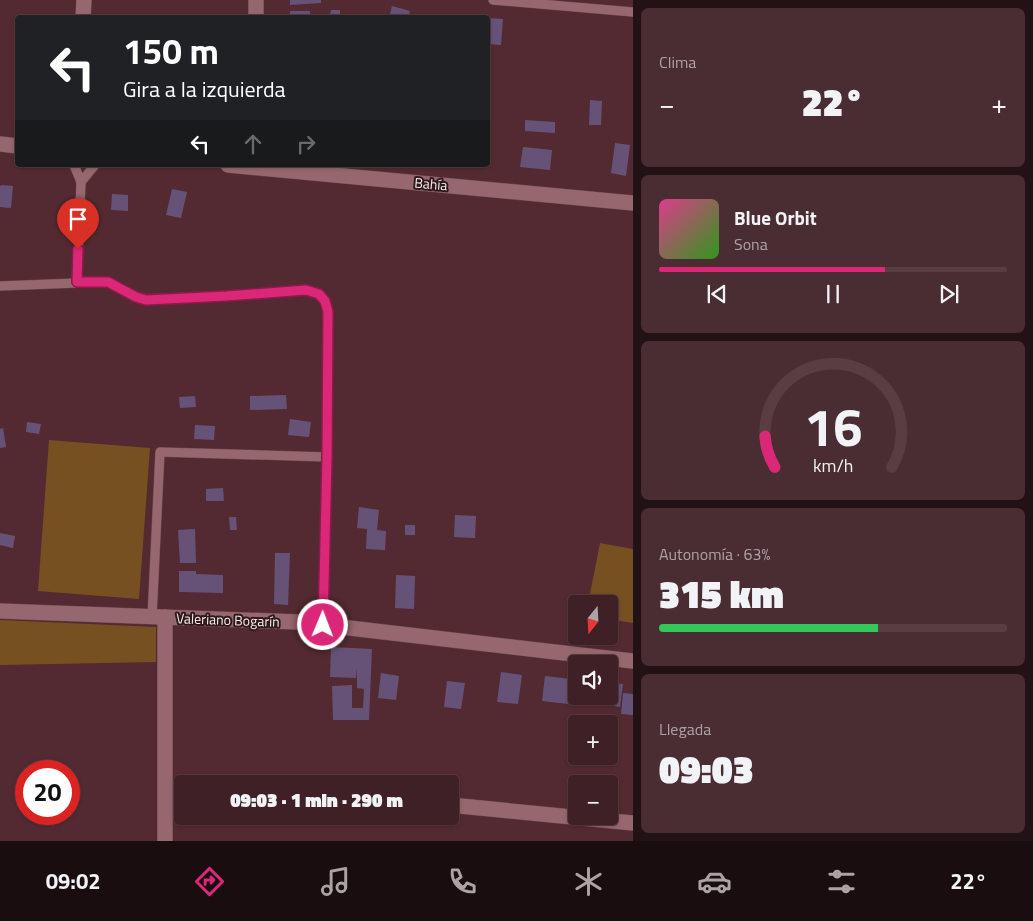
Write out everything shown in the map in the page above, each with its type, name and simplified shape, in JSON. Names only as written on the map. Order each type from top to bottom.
[{"type":"street","points":[[83,15],[84,0]]},
{"type":"street","points":[[256,0],[256,15]]},
{"type":"street","points":[[0,144],[15,146]]},
{"type":"street","name":"Bahía","points":[[268,167],[633,203]]},
{"type":"street","name":"Valeriano Bogarín","points":[[0,611],[252,620],[323,625],[633,661]]},
{"type":"street","points":[[159,617],[165,841]]},
{"type":"street","points":[[459,807],[633,823]]},
{"type":"lane","points":[[498,0],[633,12]]},
{"type":"lane","points":[[75,167],[81,182],[77,282]]},
{"type":"lane","points":[[81,182],[93,167]]},
{"type":"lane","points":[[0,286],[108,282],[136,297],[146,300],[306,290],[319,294],[325,301],[328,312],[323,625]]},
{"type":"lane","points":[[159,617],[160,452],[327,457]]},
{"type":"shaded area","points":[[49,440],[150,448],[139,599],[38,591]]},
{"type":"shaded area","points":[[600,543],[633,549],[633,623],[618,620],[618,595],[590,595]]},
{"type":"shaded area","points":[[0,620],[156,627],[156,662],[0,665]]},
{"type":"building","points":[[290,0],[321,0],[321,3],[290,5]]},
{"type":"building","points":[[392,6],[410,11],[409,15],[390,15]]},
{"type":"building","points":[[331,10],[340,10],[340,15],[330,15]]},
{"type":"building","points":[[290,11],[310,11],[310,15],[290,15]]},
{"type":"building","points":[[490,18],[503,19],[501,45],[490,44]]},
{"type":"building","points":[[590,100],[602,101],[601,125],[589,125]]},
{"type":"building","points":[[525,120],[555,122],[555,133],[525,131]]},
{"type":"building","points":[[615,143],[630,145],[626,176],[611,173]]},
{"type":"building","points":[[523,147],[552,150],[550,170],[520,167]]},
{"type":"building","points":[[0,186],[13,186],[11,208],[0,207]]},
{"type":"building","points":[[172,189],[187,192],[181,218],[166,215]]},
{"type":"building","points":[[112,194],[128,195],[128,211],[111,210]]},
{"type":"building","points":[[286,395],[287,409],[250,410],[250,396]]},
{"type":"building","points":[[195,396],[196,407],[180,408],[179,397]]},
{"type":"building","points":[[290,419],[311,422],[309,437],[288,435]]},
{"type":"building","points":[[27,422],[41,424],[39,434],[26,432]]},
{"type":"building","points":[[195,425],[215,426],[214,440],[194,439]]},
{"type":"building","points":[[3,428],[6,447],[0,448],[0,429]]},
{"type":"building","points":[[223,488],[224,501],[206,501],[206,489]]},
{"type":"building","points":[[359,507],[379,510],[377,530],[386,531],[385,550],[366,549],[367,529],[357,528]]},
{"type":"building","points":[[455,515],[476,516],[475,538],[454,537]]},
{"type":"building","points":[[229,517],[236,517],[237,530],[230,530]]},
{"type":"building","points":[[405,525],[415,525],[415,535],[405,535]]},
{"type":"building","points":[[195,529],[196,563],[180,563],[178,530]]},
{"type":"building","points":[[0,533],[15,536],[13,548],[0,545]]},
{"type":"building","points":[[275,553],[290,553],[288,605],[274,604]]},
{"type":"building","points":[[179,571],[196,571],[196,574],[223,575],[223,593],[179,592]]},
{"type":"building","points":[[396,575],[415,576],[414,609],[395,608]]},
{"type":"building","points":[[331,647],[372,649],[369,720],[333,720],[332,686],[352,685],[352,708],[363,708],[364,689],[357,688],[357,668],[356,678],[330,677]]},
{"type":"building","points":[[501,672],[522,675],[518,704],[497,702]]},
{"type":"building","points":[[381,673],[399,676],[396,700],[378,698]]},
{"type":"building","points":[[545,676],[568,679],[568,704],[542,701]]},
{"type":"building","points":[[447,681],[465,683],[461,709],[444,707]]},
{"type":"building","points":[[618,684],[623,684],[620,707],[607,705],[618,705]]},
{"type":"building","points":[[623,693],[633,694],[633,715],[621,714]]},
{"type":"route","points":[[78,249],[77,282],[108,282],[115,284],[136,297],[146,300],[306,290],[319,294],[325,301],[328,312],[323,625]]}]
